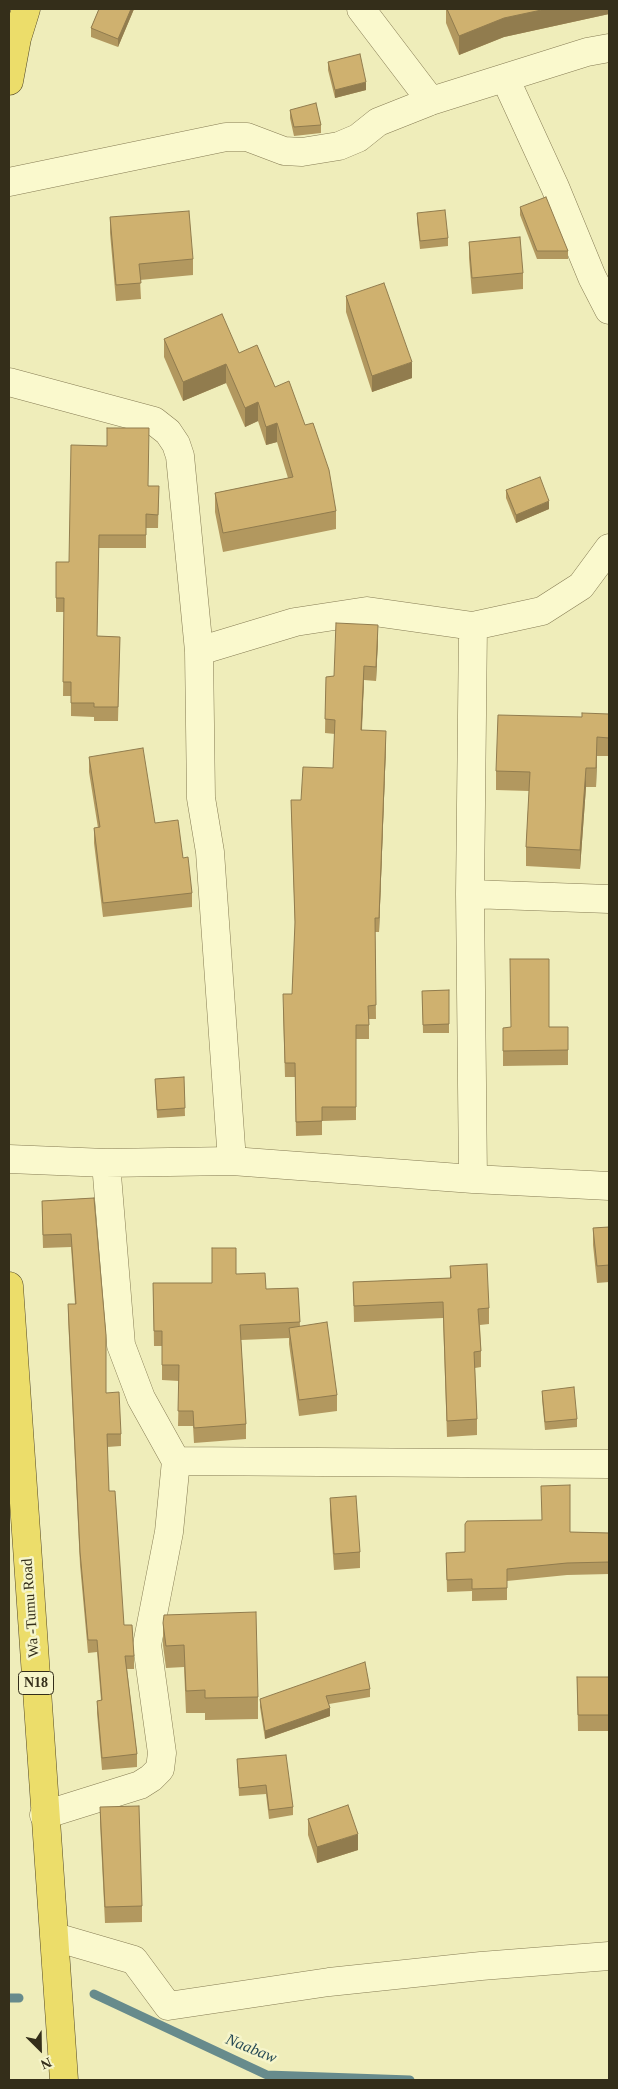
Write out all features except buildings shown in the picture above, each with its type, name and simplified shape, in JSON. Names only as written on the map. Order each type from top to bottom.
[{"type":"highway","points":[[9,82],[13,38],[26,9]]},
{"type":"highway","name":"Wa -Tumu Road","points":[[9,1286],[44,1815],[55,1937],[64,2080]]},
{"type":"street","points":[[362,9],[431,101]]},
{"type":"street","points":[[9,182],[236,135],[284,151],[319,150],[339,146],[358,138],[378,122],[431,101],[587,52],[609,48]]},
{"type":"street","points":[[505,78],[555,187],[592,277],[609,310]]},
{"type":"street","points":[[9,382],[154,421],[168,432],[180,456],[199,650],[201,798],[210,852],[232,1161]]},
{"type":"street","points":[[199,650],[294,622],[367,611],[473,626],[542,611],[581,586],[609,548]]},
{"type":"street","points":[[473,626],[470,894],[473,1179]]},
{"type":"street","points":[[470,894],[609,900]]},
{"type":"street","points":[[9,1159],[106,1163],[232,1161],[473,1179],[609,1186]]},
{"type":"street","points":[[44,1815],[140,1785],[152,1778],[160,1769],[162,1753],[147,1646],[169,1532],[176,1461],[141,1398],[120,1345],[106,1163]]},
{"type":"street","points":[[176,1461],[609,1464]]},
{"type":"street","points":[[55,1937],[134,1960],[168,2006],[329,1982],[481,1966],[609,1956]]},
{"type":"waterway","name":"Naabaw","points":[[94,1994],[267,2075],[410,2080]]},
{"type":"waterway","name":"Naabaw","points":[[9,1998],[19,1998]]}]
